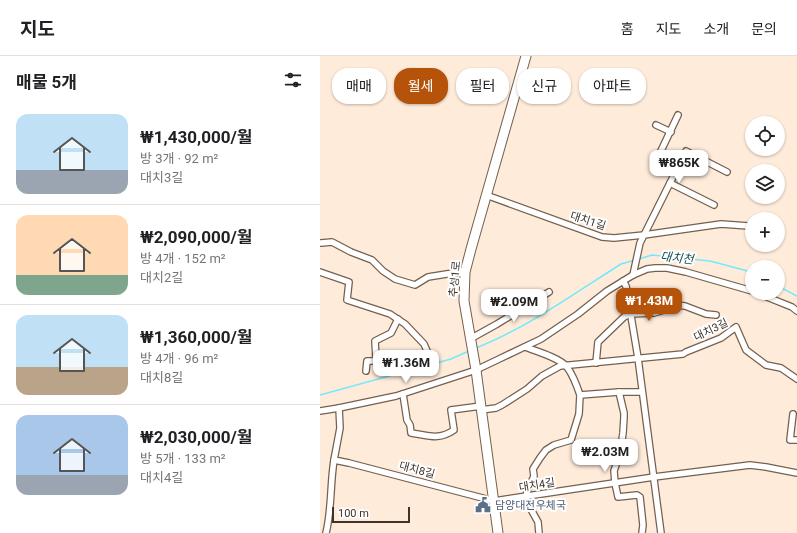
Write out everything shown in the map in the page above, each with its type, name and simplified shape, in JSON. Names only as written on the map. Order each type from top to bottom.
[{"type":"main road","name":"추성1로","points":[[498,533],[476,370],[464,301],[465,272],[526,56]]},
{"type":"street","points":[[678,115],[659,155],[679,165]]},
{"type":"street","points":[[656,125],[671,132]]},
{"type":"street","points":[[633,275],[640,243],[686,151],[727,172]]},
{"type":"street","points":[[670,183],[714,205]]},
{"type":"street","name":"대치1길","points":[[486,195],[602,237],[614,238],[644,235],[721,224],[745,226]]},
{"type":"street","points":[[320,243],[332,242],[351,252],[372,260],[395,279],[415,285],[428,278],[465,272]]},
{"type":"street","points":[[320,411],[396,396],[476,370],[541,339],[578,314],[607,290],[647,269],[667,268],[745,289]]},
{"type":"street","points":[[320,272],[349,282],[347,300],[390,314],[398,319],[405,324],[424,344],[428,353]]},
{"type":"street","points":[[623,281],[626,286],[638,358],[661,533]]},
{"type":"street","points":[[470,338],[497,324],[549,292]]},
{"type":"street","points":[[775,300],[797,310]]},
{"type":"street","points":[[596,363],[598,342],[624,317],[630,314],[654,313],[677,305],[685,306],[716,316]]},
{"type":"street","points":[[366,372],[368,361],[374,361],[376,358],[375,341],[391,333],[398,319]]},
{"type":"street","name":"대치3길","points":[[403,394],[407,420],[410,425],[410,433],[421,434],[428,437],[443,436],[454,430],[451,410],[496,408],[527,389],[542,376],[560,366],[683,354],[721,338],[736,327],[746,350],[766,365],[781,368],[797,379]]},
{"type":"street","points":[[525,347],[550,356],[566,366],[580,395],[579,414],[571,440],[554,445],[546,450],[534,469],[534,476],[527,492],[526,497],[528,504],[538,522],[539,533]]},
{"type":"street","points":[[619,392],[624,413],[624,433],[619,459],[614,472],[615,483],[618,497],[637,495],[640,497],[643,525],[642,533]]},
{"type":"street","points":[[580,395],[642,392]]},
{"type":"street","points":[[326,533],[330,510],[331,482],[340,428],[339,408]]},
{"type":"street","points":[[793,414],[790,440],[797,440]]},
{"type":"street","name":"대치8길","points":[[334,460],[358,465],[494,502]]},
{"type":"street","name":"대치4길","points":[[494,502],[654,477],[750,465],[797,473]]},
{"type":"waterway","name":"대치천","points":[[639,259],[652,255],[710,261],[745,270]]},
{"type":"waterway","name":"대치천","points":[[476,348],[514,331],[621,264],[635,260]]},
{"type":"waterway","name":"대치천","points":[[785,290],[797,296]]},
{"type":"waterway","name":"대치천","points":[[320,395],[451,359],[469,351]]},
{"type":"place","name":"담양대전우체국","points":[[483,505]]}]
